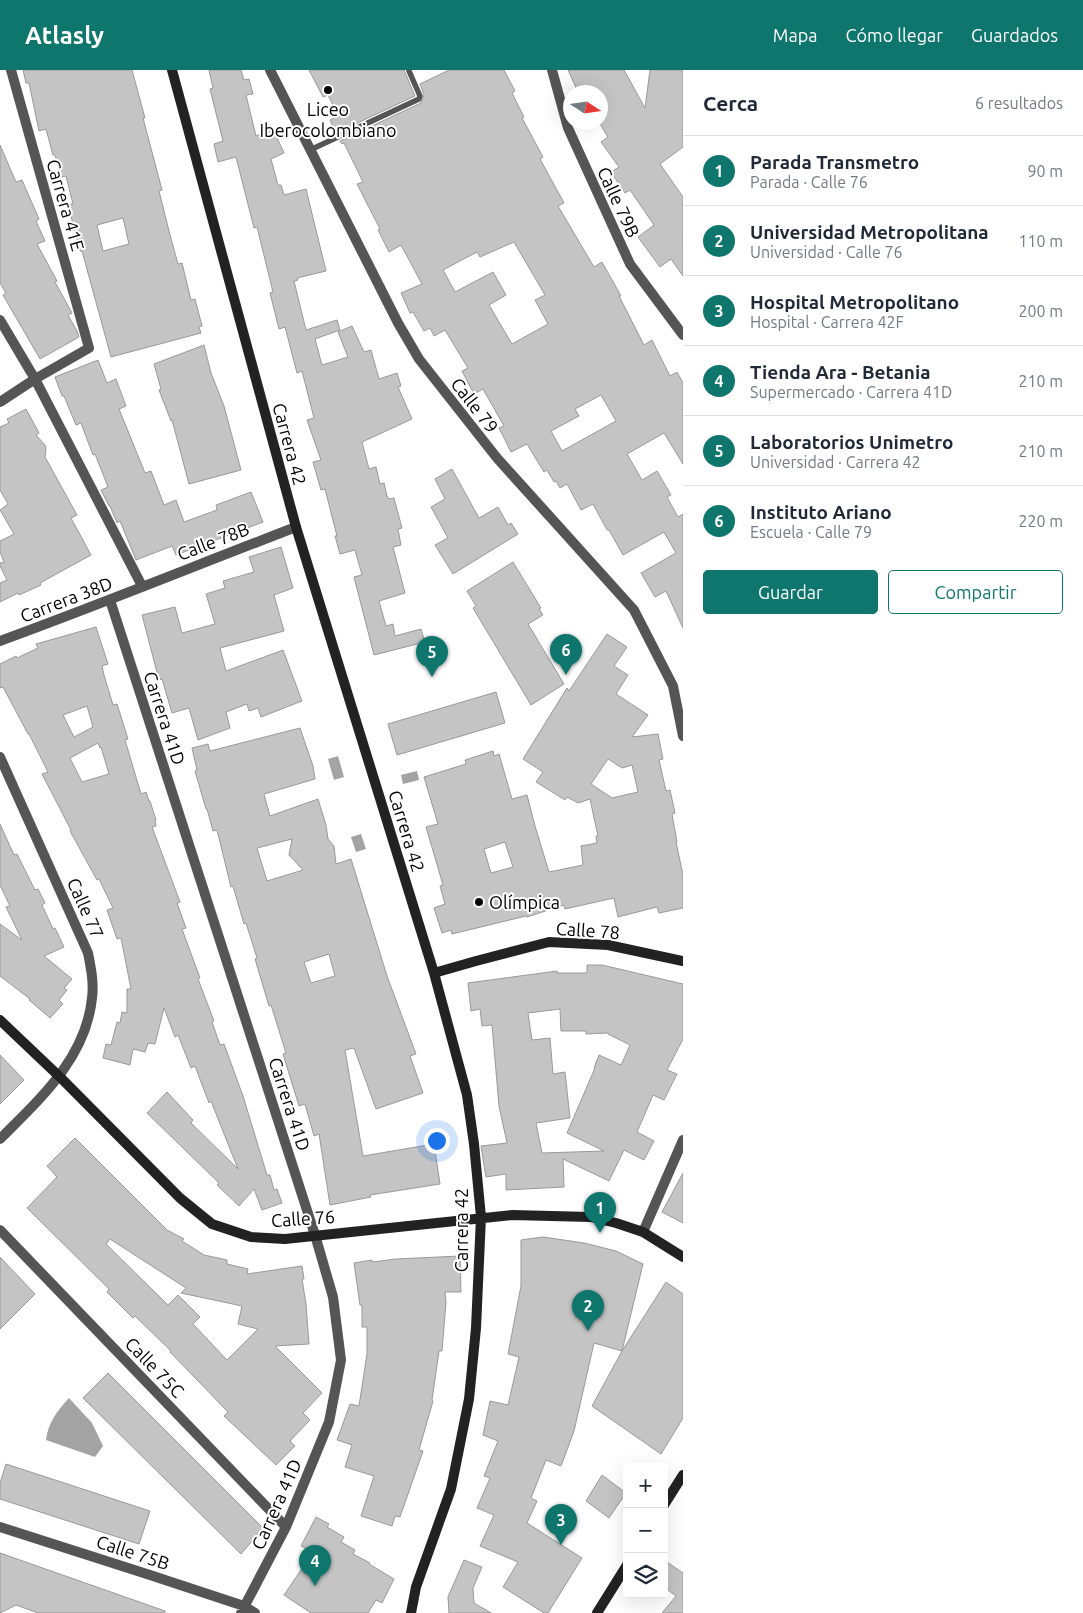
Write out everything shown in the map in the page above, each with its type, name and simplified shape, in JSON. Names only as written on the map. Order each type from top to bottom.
[{"type":"street","name":"Carrera 41E","points":[[11,70],[89,348],[35,380]]},
{"type":"street","name":"Carrera 42","points":[[172,70],[296,527],[434,973],[467,1095],[481,1217],[476,1328],[468,1399],[450,1489],[416,1587],[412,1613]]},
{"type":"street","name":"Calle 79","points":[[270,70],[398,323],[419,359],[496,458],[634,610],[673,686],[683,736]]},
{"type":"street","name":"Calle 79B","points":[[552,70],[568,128],[630,264],[683,334]]},
{"type":"street","points":[[0,320],[35,380],[142,586]]},
{"type":"street","points":[[0,402],[35,380]]},
{"type":"street","name":"Calle 78B","points":[[142,586],[296,527]]},
{"type":"street","name":"Carrera 38D","points":[[0,641],[142,586]]},
{"type":"street","name":"Carrera 41D","points":[[110,600],[315,1235],[333,1297],[341,1360],[329,1422],[286,1526],[243,1610]]},
{"type":"street","name":"Calle 77","points":[[0,756],[88,953],[92,976],[92,998],[88,1022],[78,1048],[60,1077],[0,1139]]},
{"type":"street","name":"Calle 78","points":[[434,973],[549,942],[608,945],[683,961]]},
{"type":"street","name":"Calle 76","points":[[0,1020],[60,1077],[180,1198],[212,1224],[251,1237],[285,1239],[512,1214],[591,1218],[616,1223],[643,1232],[683,1257]]},
{"type":"street","points":[[643,1232],[683,1140]]},
{"type":"street","name":"Calle 75C","points":[[0,1230],[286,1526]]},
{"type":"street","points":[[668,1499],[683,1475]]},
{"type":"street","name":"Calle 75B","points":[[0,1527],[150,1574],[255,1613]]},
{"type":"street","points":[[597,1613],[623,1571]]},
{"type":"lane","points":[[310,150],[419,99],[420,96],[409,71]]},
{"type":"shaded area","points":[[338,756],[344,777],[334,780],[328,759]]},
{"type":"shaded area","points":[[417,771],[419,780],[403,784],[401,775]]},
{"type":"shaded area","points":[[361,834],[366,849],[356,852],[351,837]]},
{"type":"shaded area","points":[[69,1398],[92,1423],[103,1446],[95,1457],[46,1440],[54,1418]]},
{"type":"building","points":[[23,70],[132,70],[162,190],[159,191],[169,231],[178,264],[182,263],[191,300],[195,299],[202,326],[199,327],[201,333],[111,357],[68,205],[73,204],[66,176],[61,177],[46,129],[39,131],[29,83],[26,83]],"holes":[[[123,218],[129,244],[103,251],[97,225]]]},
{"type":"building","points":[[209,70],[241,70],[244,80],[249,79],[253,94],[246,95],[256,136],[273,129],[284,153],[271,159],[278,185],[281,185],[284,195],[306,189],[326,271],[297,278],[298,280],[294,281],[306,330],[337,320],[340,330],[315,339],[322,365],[348,357],[338,332],[352,326],[364,352],[371,350],[379,379],[397,373],[401,386],[398,387],[412,419],[362,442],[369,469],[376,467],[380,484],[384,483],[389,499],[394,498],[402,528],[398,529],[401,545],[393,547],[405,593],[379,601],[386,626],[393,624],[395,636],[421,629],[425,642],[374,655],[354,577],[362,575],[355,550],[340,554],[325,489],[321,490],[313,462],[321,460],[307,420],[314,418],[302,371],[297,373],[285,327],[279,329],[270,293],[273,292],[257,227],[254,228],[236,157],[218,162],[214,144],[223,141],[210,89],[213,88]]},
{"type":"building","points":[[309,70],[404,70],[415,96],[336,133],[330,120],[338,116],[328,95],[323,97]]},
{"type":"building","points":[[449,70],[504,70],[515,91],[512,93],[524,117],[522,118],[543,157],[540,159],[564,203],[558,206],[594,267],[602,262],[621,296],[619,296],[644,345],[652,340],[670,376],[677,372],[683,383],[683,464],[664,433],[627,454],[642,480],[657,471],[671,495],[667,497],[678,517],[683,514],[683,628],[666,591],[655,597],[641,573],[676,553],[664,532],[623,555],[593,504],[581,510],[567,484],[560,488],[547,470],[544,472],[527,444],[511,452],[499,428],[504,426],[483,389],[474,394],[462,371],[468,368],[445,330],[434,336],[430,328],[424,331],[413,312],[410,313],[401,293],[422,284],[401,245],[389,252],[378,230],[380,229],[357,184],[363,182],[344,143],[342,144],[340,141],[421,103],[424,95],[420,84]],"holes":[[[514,242],[545,295],[535,300],[548,324],[512,344],[489,305],[506,295],[493,272],[455,292],[443,270],[477,252],[480,257]],[[601,395],[616,421],[562,451],[551,431],[579,416],[575,409]]]},
{"type":"building","points":[[568,70],[624,70],[645,108],[650,70],[683,70],[683,147],[660,164],[683,197],[683,276],[671,259],[660,267],[638,237],[654,225],[630,190],[625,193],[611,172],[619,167],[601,142],[608,137],[604,130],[608,130],[608,85],[575,85]]},
{"type":"building","points":[[0,145],[16,182],[22,180],[39,219],[36,221],[45,241],[37,244],[72,313],[68,315],[79,337],[40,359],[3,295],[6,293],[0,283]]},
{"type":"building","points":[[204,345],[211,373],[224,406],[241,470],[189,484],[172,420],[159,390],[161,389],[154,364]]},
{"type":"building","points":[[98,360],[107,383],[116,379],[126,406],[119,409],[145,473],[151,471],[164,505],[176,500],[184,522],[217,510],[216,505],[251,492],[263,522],[176,555],[172,546],[136,560],[120,521],[117,523],[101,490],[108,487],[95,454],[93,455],[81,423],[76,425],[55,377]]},
{"type":"building","points":[[26,409],[39,433],[36,435],[45,445],[45,457],[77,515],[71,518],[91,555],[40,583],[41,585],[0,602],[0,583],[7,580],[0,566],[0,563],[4,562],[0,552],[0,541],[14,534],[0,510],[8,504],[0,490],[0,427],[9,423],[7,419]]},
{"type":"building","points":[[452,469],[479,518],[498,507],[508,525],[511,523],[518,534],[453,574],[435,545],[448,538],[431,507],[445,499],[435,479]]},
{"type":"building","points":[[281,547],[293,588],[274,595],[284,631],[220,648],[226,671],[283,650],[302,701],[261,717],[258,708],[249,711],[247,704],[226,712],[230,728],[198,740],[189,708],[172,713],[162,679],[159,680],[142,615],[175,607],[182,633],[215,624],[206,594],[225,588],[223,581],[254,572],[249,557]]},
{"type":"building","points":[[513,562],[541,608],[539,609],[543,615],[528,624],[564,684],[531,705],[473,608],[476,606],[467,591]]},
{"type":"building","points":[[96,627],[108,664],[102,666],[104,675],[113,705],[117,704],[128,739],[125,740],[141,794],[146,792],[156,820],[156,826],[152,827],[180,902],[177,903],[186,928],[182,929],[200,978],[198,979],[214,1021],[212,1022],[220,1045],[224,1044],[243,1096],[267,1175],[270,1175],[274,1190],[277,1189],[282,1203],[262,1210],[254,1189],[239,1206],[217,1185],[219,1183],[147,1113],[167,1092],[193,1120],[191,1123],[238,1169],[195,1066],[191,1068],[178,1035],[175,1037],[164,1008],[155,1044],[148,1043],[145,1052],[133,1049],[130,1065],[103,1058],[106,1044],[111,1045],[117,1022],[120,1023],[122,1012],[127,1013],[127,989],[131,989],[121,938],[117,939],[107,910],[113,908],[99,879],[97,880],[70,831],[42,774],[48,772],[29,734],[3,687],[0,688],[0,664],[38,648],[36,644]],"holes":[[[87,706],[93,727],[74,737],[63,715]],[[98,743],[109,774],[82,782],[70,758]]]},
{"type":"building","points":[[607,634],[627,647],[614,666],[628,675],[616,694],[648,715],[632,737],[658,734],[663,759],[659,760],[666,791],[670,790],[675,813],[672,814],[683,875],[683,908],[659,913],[657,907],[618,917],[614,898],[565,909],[564,905],[527,917],[452,934],[451,930],[442,933],[434,908],[445,904],[440,886],[443,885],[426,827],[438,824],[424,777],[466,764],[465,760],[493,751],[494,756],[499,754],[512,799],[527,795],[549,872],[583,865],[581,846],[597,843],[596,836],[598,836],[590,799],[578,803],[567,797],[565,800],[536,782],[543,772],[523,759],[567,688],[569,691]],"holes":[[[608,759],[622,768],[632,765],[638,792],[612,798],[591,784]],[[505,842],[513,867],[491,873],[484,849]]]},
{"type":"building","points":[[496,692],[505,723],[397,755],[388,724]]},
{"type":"building","points":[[300,728],[313,766],[315,779],[264,794],[270,816],[318,799],[328,839],[334,846],[336,864],[351,859],[387,976],[416,1054],[410,1056],[423,1093],[376,1109],[354,1048],[345,1050],[363,1156],[434,1144],[440,1184],[370,1195],[371,1197],[330,1205],[319,1134],[314,1136],[305,1104],[299,1106],[283,1054],[286,1053],[255,959],[257,958],[246,923],[244,924],[233,886],[231,887],[217,830],[213,831],[195,771],[197,770],[192,748],[208,744],[210,751]],"holes":[[[292,839],[289,855],[303,870],[267,881],[257,848]],[[329,954],[335,976],[311,983],[304,962]]]},
{"type":"building","points":[[0,824],[14,855],[17,854],[35,890],[38,889],[45,903],[42,905],[64,947],[44,956],[72,979],[64,988],[67,990],[59,1000],[63,1004],[50,1018],[30,999],[0,976],[0,924],[22,940],[6,907],[10,906],[0,885]]},
{"type":"building","points":[[587,965],[602,965],[683,984],[683,1039],[667,1070],[677,1074],[664,1100],[653,1095],[637,1132],[654,1141],[644,1160],[624,1150],[609,1181],[563,1159],[564,1187],[506,1190],[506,1174],[486,1177],[481,1146],[507,1143],[499,1106],[492,1025],[482,1026],[480,1009],[471,1011],[468,983],[557,971],[557,973],[587,973]],"holes":[[[560,1009],[561,1031],[586,1031],[586,1034],[608,1033],[630,1045],[621,1065],[599,1055],[567,1133],[604,1151],[542,1153],[536,1123],[570,1118],[565,1072],[553,1074],[550,1038],[532,1040],[528,1013]]]},
{"type":"building","points":[[0,1055],[24,1080],[0,1104]]},
{"type":"building","points":[[75,1138],[167,1230],[184,1239],[182,1241],[204,1255],[227,1260],[227,1264],[248,1269],[247,1274],[302,1266],[309,1344],[275,1346],[322,1393],[303,1413],[310,1420],[290,1441],[295,1446],[276,1465],[224,1416],[228,1412],[171,1351],[135,1316],[133,1318],[107,1292],[109,1289],[27,1208],[57,1177],[47,1166]],"holes":[[[110,1239],[186,1288],[181,1293],[242,1306],[238,1324],[258,1329],[227,1360],[193,1324],[200,1317],[178,1295],[168,1305],[106,1244]]]},
{"type":"building","points":[[683,1173],[683,1223],[662,1212]]},
{"type":"building","points":[[543,1237],[584,1243],[616,1251],[643,1264],[622,1351],[594,1343],[574,1431],[561,1466],[546,1460],[531,1498],[537,1501],[527,1523],[582,1558],[548,1613],[544,1613],[503,1587],[518,1562],[480,1546],[494,1515],[477,1508],[490,1478],[484,1476],[498,1441],[483,1435],[490,1401],[508,1405],[519,1357],[508,1354],[521,1286],[521,1240]]},
{"type":"building","points":[[460,1256],[461,1292],[445,1292],[446,1302],[442,1351],[439,1351],[433,1401],[419,1450],[423,1451],[400,1517],[395,1516],[392,1526],[361,1516],[374,1476],[345,1467],[352,1445],[337,1440],[350,1404],[359,1406],[367,1354],[367,1327],[362,1327],[362,1305],[360,1305],[354,1263],[372,1260],[372,1262]]},
{"type":"building","points":[[0,1257],[35,1294],[0,1329]]},
{"type":"building","points":[[666,1282],[683,1294],[683,1418],[661,1454],[592,1406],[622,1351]]},
{"type":"building","points":[[108,1373],[263,1528],[241,1554],[83,1398]]},
{"type":"building","points":[[6,1464],[150,1511],[139,1544],[0,1499],[0,1483]]},
{"type":"building","points":[[602,1475],[623,1491],[623,1497],[609,1518],[586,1501]]},
{"type":"building","points":[[316,1517],[329,1524],[327,1527],[344,1537],[341,1542],[355,1550],[353,1554],[394,1579],[382,1603],[376,1600],[368,1613],[311,1613],[284,1595],[313,1552],[301,1546]]},
{"type":"building","points":[[0,1553],[165,1611],[165,1613],[38,1613],[16,1605],[0,1613]]},
{"type":"building","points":[[464,1560],[482,1567],[473,1588],[474,1603],[491,1613],[449,1613],[448,1597]]},
{"type":"building","points":[[668,1563],[683,1573],[683,1613],[662,1613],[676,1596],[668,1590]]},
{"type":"place","name":"Liceo Iberocolombiano","points":[[328,90]]},
{"type":"place","name":"Instituto Ariano","points":[[566,675]]},
{"type":"place","name":"Laboratorios Unimetro","points":[[432,677]]},
{"type":"place","name":"Olímpica","points":[[479,902]]},
{"type":"place","name":"Parada Transmetro","points":[[600,1233]]},
{"type":"place","name":"Universidad Metropolitana","points":[[588,1331]]},
{"type":"place","name":"Hospital Metropolitano","points":[[561,1545]]},
{"type":"place","name":"Tienda Ara - Betania","points":[[315,1586]]}]
